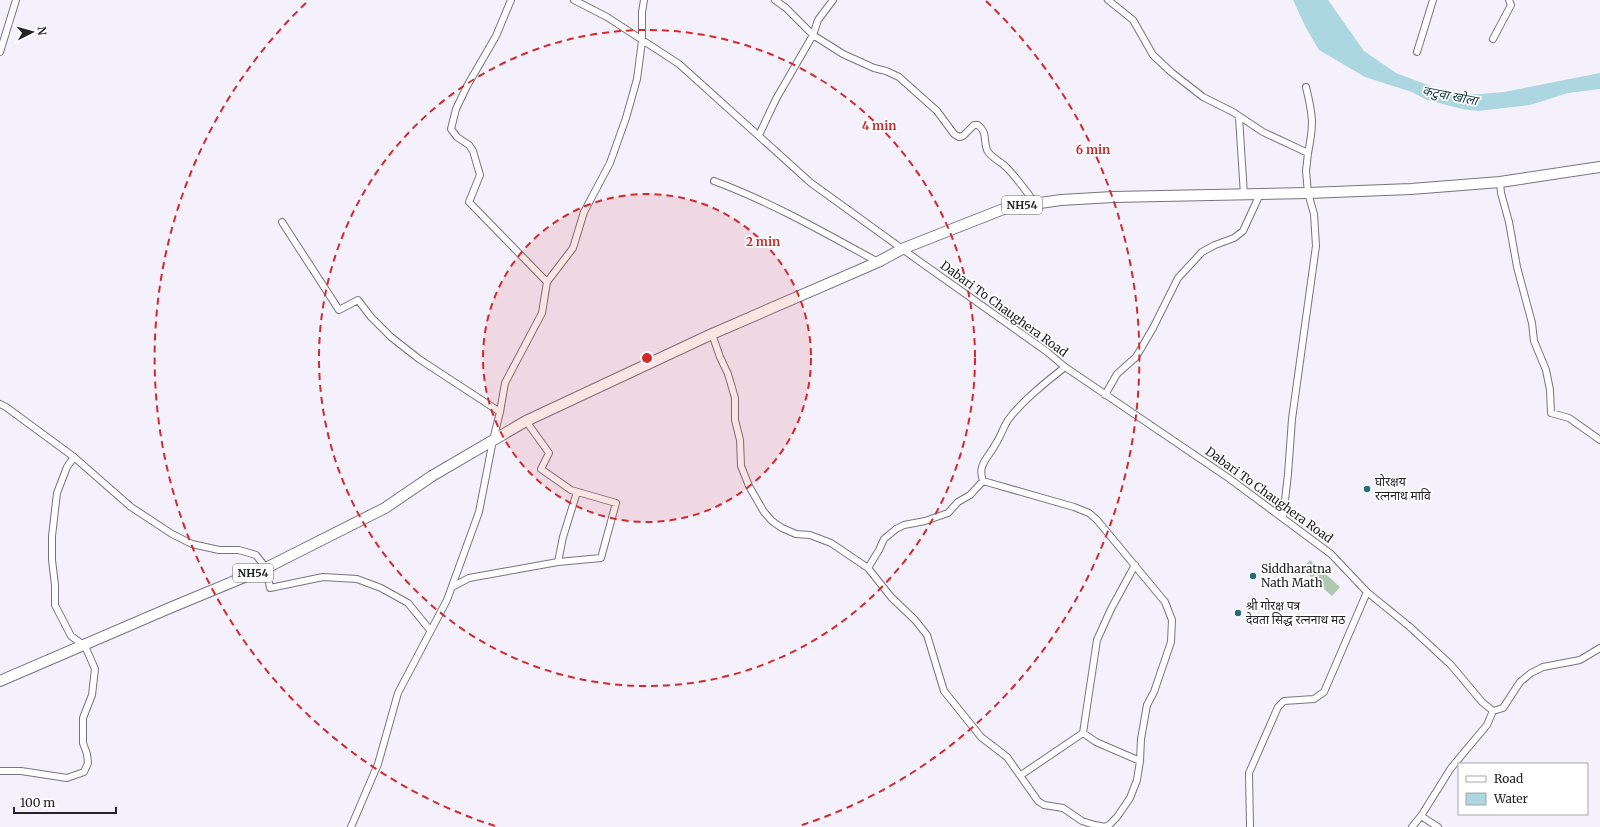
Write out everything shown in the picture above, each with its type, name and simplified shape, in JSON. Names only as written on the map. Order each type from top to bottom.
[{"type":"main road","name":"NH54","points":[[0,681],[266,568],[385,508],[432,476],[526,421],[712,334],[878,262],[902,249],[1006,208],[1061,200],[1113,197],[1244,195],[1411,189],[1500,182],[1600,167]]},
{"type":"street","points":[[0,52],[16,0]]},
{"type":"street","points":[[511,0],[496,36],[467,86],[456,109],[451,129],[457,137],[469,145],[473,151],[480,175],[469,202],[547,282]]},
{"type":"street","name":"Dabari To Chaughera Road","points":[[574,0],[607,17],[679,64],[812,183],[1046,351],[1065,367],[1230,478],[1331,554],[1367,592],[1410,627],[1451,665],[1482,702],[1493,711]]},
{"type":"street","points":[[351,827],[378,764],[398,693],[447,600],[452,587],[478,512],[505,383],[542,313],[547,282],[573,248],[584,212],[610,163],[626,118],[637,79],[642,41],[642,12],[644,0]]},
{"type":"street","points":[[775,0],[786,8],[813,35],[843,54],[899,77],[936,111],[954,134],[959,137],[963,136],[974,125],[978,125],[983,129],[987,149],[990,154],[1005,166],[1035,203]]},
{"type":"street","points":[[759,135],[776,99],[813,35],[818,20],[833,0]]},
{"type":"street","points":[[1108,0],[1133,20],[1153,55],[1171,72],[1203,97],[1240,117],[1263,132],[1308,153]]},
{"type":"street","points":[[1417,52],[1433,0]]},
{"type":"street","points":[[1493,39],[1511,4],[1509,0]]},
{"type":"street","points":[[1283,518],[1293,411],[1316,246],[1314,214],[1308,193],[1306,171],[1313,129],[1312,113],[1306,87]]},
{"type":"street","points":[[1240,117],[1244,195]]},
{"type":"street","points":[[714,181],[741,191],[831,236],[878,262]]},
{"type":"street","points":[[1500,182],[1500,193],[1509,222],[1517,267],[1532,323],[1534,341],[1546,370],[1550,390],[1551,413],[1569,418],[1600,440]]},
{"type":"street","points":[[1105,395],[1117,374],[1136,357],[1153,328],[1178,278],[1202,252],[1215,245],[1234,238],[1243,231],[1260,194]]},
{"type":"street","points":[[282,222],[339,310],[358,300],[371,318],[391,337],[419,359],[500,412]]},
{"type":"street","points":[[712,334],[728,374],[735,398],[735,420],[740,440],[739,454],[741,466],[749,486],[764,512],[772,521],[782,528],[796,534],[810,535],[831,543],[868,568],[891,597],[915,620],[927,635],[944,691],[981,736],[1007,757],[1038,801],[1044,805],[1063,808],[1082,821],[1104,827],[1109,826],[1130,798],[1137,780],[1141,739],[1147,705],[1154,692],[1166,660],[1171,642],[1172,620],[1165,602],[1152,585],[1106,528],[1089,513],[982,481]]},
{"type":"street","points":[[982,481],[980,474],[981,465],[995,446],[1008,420],[1042,384],[1065,367]]},
{"type":"street","points":[[0,404],[74,457],[131,507],[172,534],[192,544],[220,550],[239,550],[256,555],[266,568],[270,588],[323,577],[357,579],[381,588],[408,603],[430,630]]},
{"type":"street","points":[[452,587],[469,578],[558,562],[602,558],[616,503],[571,490],[541,469],[549,453],[526,421]]},
{"type":"street","points":[[0,771],[21,771],[67,778],[84,772],[88,763],[87,754],[83,743],[83,718],[92,695],[95,669],[85,646],[71,636],[55,605],[55,585],[52,560],[52,536],[57,493],[67,467],[74,457]]},
{"type":"street","points":[[868,568],[880,550],[884,539],[896,529],[904,525],[925,521],[948,513],[958,502],[970,495],[982,481]]},
{"type":"street","points":[[558,562],[563,537],[577,492]]},
{"type":"street","points":[[1021,775],[1083,734],[1097,640],[1111,609],[1135,565]]},
{"type":"street","points":[[1250,827],[1249,773],[1278,707],[1284,701],[1314,699],[1324,692],[1367,592]]},
{"type":"street","points":[[1412,827],[1421,816],[1451,768],[1487,725],[1493,711],[1503,708],[1520,682],[1531,673],[1543,668],[1580,660],[1600,648]]},
{"type":"street","points":[[1083,734],[1096,742],[1140,761]]},
{"type":"street","points":[[1421,816],[1438,827]]},
{"type":"green space","points":[[1310,560],[1340,587],[1332,596],[1302,569]]},
{"type":"water","name":"कटुवा खोला","points":[[1293,0],[1328,0],[1364,51],[1396,73],[1452,94],[1504,92],[1600,73],[1600,89],[1568,93],[1530,105],[1478,111],[1462,109],[1427,100],[1412,92],[1365,77],[1319,50],[1306,28]]},
{"type":"place","name":"घोरक्षय रत्ननाथ मावि","points":[[1367,489]]},
{"type":"place","name":"Siddharatna Nath Math","points":[[1253,576]]},
{"type":"place","name":"श्री गोरक्ष पत्र देवता सिद्ध रत्ननाथ मठ","points":[[1238,613]]}]
